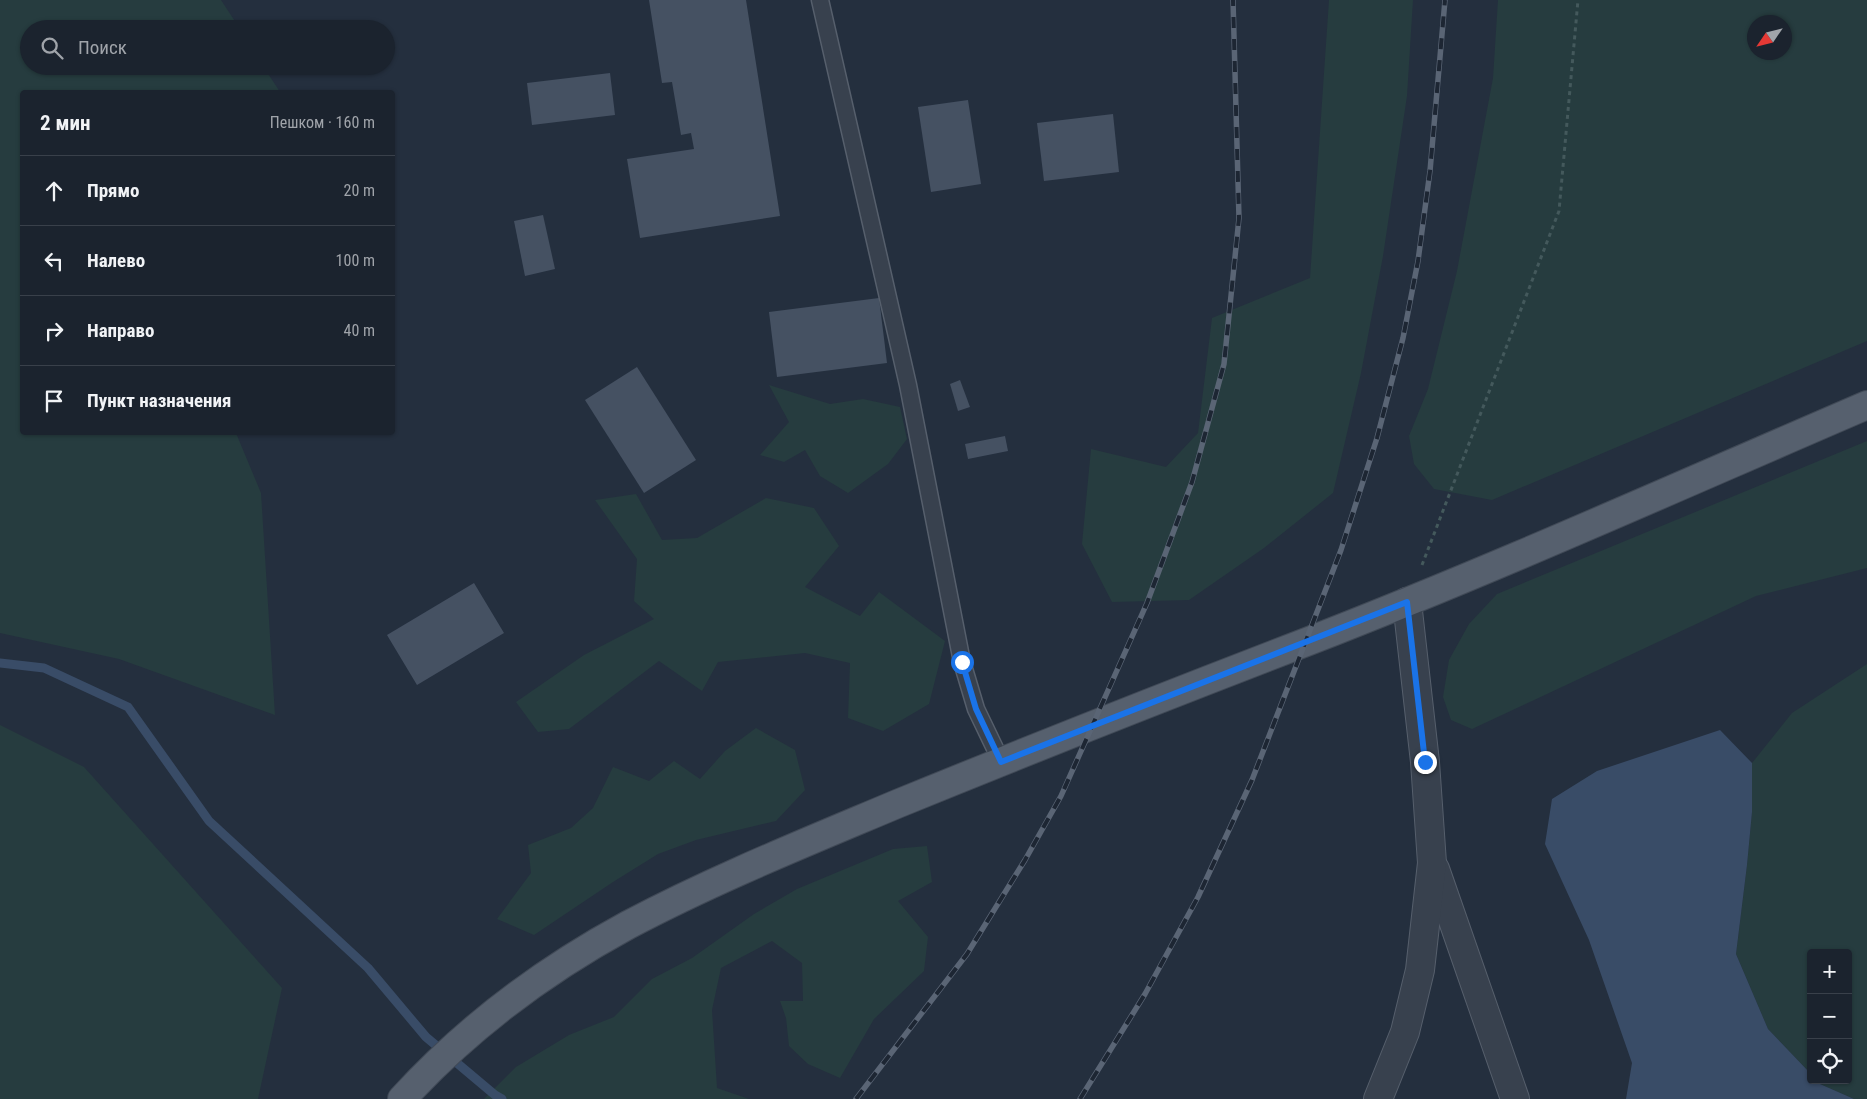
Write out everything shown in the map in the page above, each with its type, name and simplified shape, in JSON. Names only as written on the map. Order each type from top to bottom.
[{"type":"main road","points":[[402,1099],[468,1036],[512,999],[563,964],[627,926],[730,876],[1001,762],[1407,602],[1867,405]]},
{"type":"street","points":[[1378,1099],[1406,1032],[1420,970],[1432,863],[1425,762],[1407,602]]},
{"type":"street","points":[[1432,863],[1515,1099]]},
{"type":"lane","points":[[820,0],[908,385],[962,662],[976,709],[1001,762]]},
{"type":"path","points":[[1407,602],[1560,211],[1578,0]]},
{"type":"green space","points":[[0,0],[221,0],[234,20],[20,20],[20,75],[269,75],[279,90],[20,90],[20,435],[237,435],[261,493],[275,715],[119,659],[0,633]]},
{"type":"green space","points":[[1329,0],[1413,0],[1407,96],[1383,256],[1361,373],[1333,493],[1264,548],[1189,600],[1112,602],[1082,544],[1091,449],[1166,467],[1198,433],[1212,318],[1310,278]]},
{"type":"green space","points":[[1498,0],[1867,0],[1867,341],[1492,500],[1434,489],[1414,464],[1409,436],[1428,389],[1457,271],[1493,78]]},
{"type":"green space","points":[[769,385],[830,404],[863,399],[900,407],[907,439],[888,464],[848,493],[820,476],[805,450],[784,462],[760,455],[789,422]]},
{"type":"green space","points":[[1867,441],[1867,568],[1756,596],[1472,729],[1451,720],[1443,697],[1449,660],[1469,624],[1497,594]]},
{"type":"green space","points":[[636,494],[662,540],[697,538],[766,498],[814,508],[839,546],[805,587],[860,616],[879,592],[945,641],[929,704],[883,731],[848,718],[850,663],[805,653],[718,662],[702,691],[659,661],[569,729],[538,732],[516,702],[584,655],[654,619],[634,601],[637,559],[595,500]]},
{"type":"green space","points":[[1867,664],[1867,1099],[1854,1099],[1820,1084],[1852,1084],[1852,949],[1807,949],[1807,1070],[1768,1029],[1736,954],[1752,812],[1752,763],[1792,713]]},
{"type":"green space","points":[[0,725],[84,767],[282,988],[258,1099],[0,1099]]},
{"type":"green space","points":[[756,728],[795,750],[805,790],[776,821],[696,840],[658,854],[534,935],[497,919],[531,873],[528,845],[571,828],[593,808],[613,767],[649,781],[674,761],[700,779],[725,751]]},
{"type":"green space","points":[[927,846],[932,882],[898,901],[928,937],[924,971],[874,1019],[840,1078],[808,1064],[789,1046],[786,1018],[780,1001],[803,1001],[802,963],[772,941],[721,968],[712,1010],[717,1088],[749,1099],[484,1099],[516,1067],[569,1035],[614,1017],[652,979],[692,958],[754,914],[797,889],[893,849]]},
{"type":"water","points":[[1720,730],[1752,763],[1752,812],[1736,954],[1768,1029],[1807,1070],[1807,1084],[1820,1084],[1854,1099],[1626,1099],[1632,1063],[1589,940],[1545,844],[1552,799],[1597,771]]},
{"type":"building","points":[[649,0],[746,0],[780,216],[640,238],[627,159],[694,149],[691,133],[681,135],[672,82],[662,83]]},
{"type":"building","points":[[610,73],[615,115],[532,125],[527,83]]},
{"type":"building","points":[[968,100],[981,184],[931,192],[918,107]]},
{"type":"building","points":[[1113,114],[1119,172],[1044,181],[1037,123]]},
{"type":"building","points":[[543,215],[555,269],[525,276],[514,221]]},
{"type":"building","points":[[879,298],[887,363],[777,377],[769,312]]},
{"type":"building","points":[[637,367],[696,460],[644,493],[585,400]]},
{"type":"building","points":[[960,380],[970,407],[958,411],[950,384]]},
{"type":"building","points":[[1005,436],[1008,451],[968,459],[965,444]]},
{"type":"building","points":[[474,583],[504,633],[417,685],[387,635]]},
{"type":"waterway","points":[[0,663],[44,668],[128,707],[209,821],[368,968],[426,1037],[502,1099]]},
{"type":"railway","points":[[856,1099],[967,954],[1025,860],[1061,796],[1147,603],[1192,482],[1224,364],[1239,218],[1233,0]]},
{"type":"railway","points":[[1080,1099],[1145,994],[1198,897],[1252,780],[1341,550],[1377,438],[1403,338],[1418,261],[1430,171],[1445,0]]},
{"type":"route","points":[[962,662],[976,709],[1001,762],[1407,602],[1425,762]]}]
